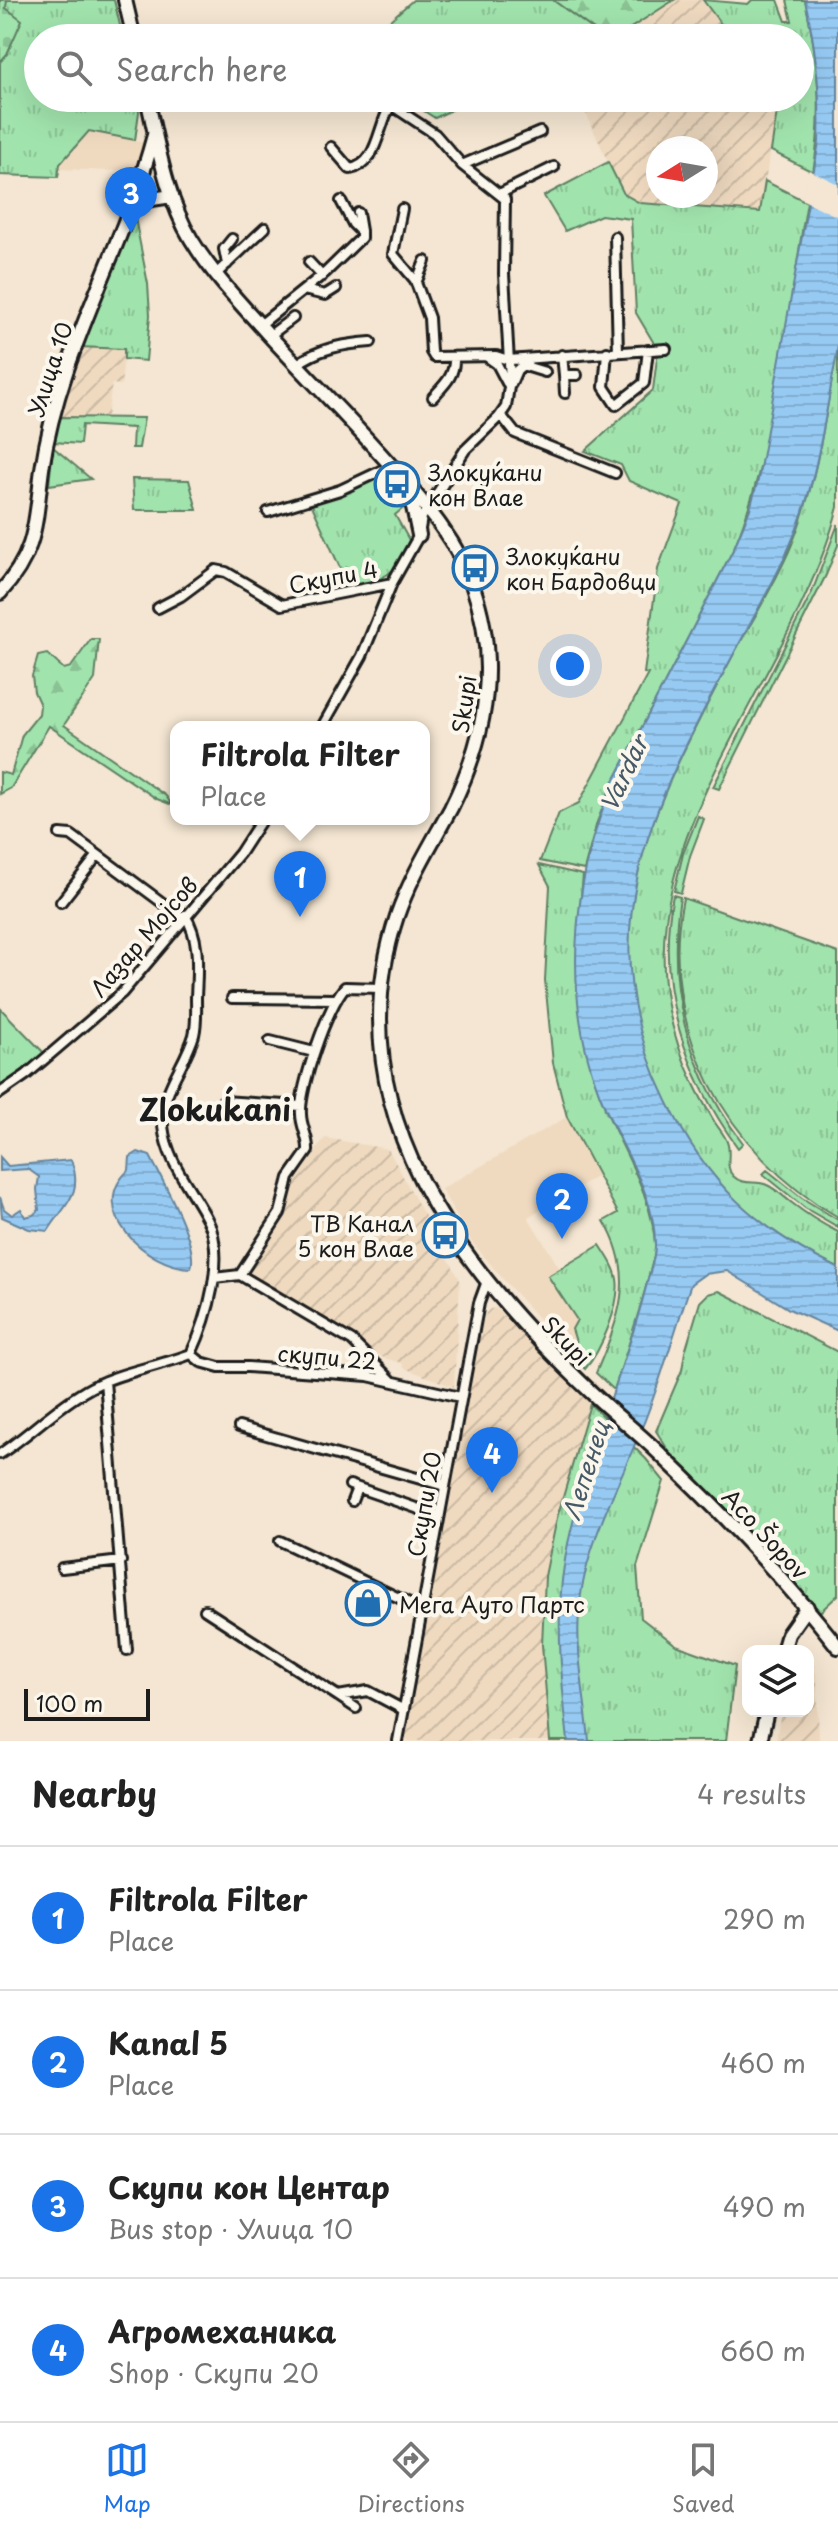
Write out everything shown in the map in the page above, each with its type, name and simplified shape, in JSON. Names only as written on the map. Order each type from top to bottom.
[{"type":"street","points":[[125,0],[131,24]]},
{"type":"street","name":"Skupi","points":[[150,112],[172,196],[189,236],[215,275],[393,468],[437,521],[463,562],[482,616],[488,661],[486,707],[478,742],[463,782],[400,907],[380,988],[380,1050],[400,1132],[435,1204],[459,1243],[535,1336],[659,1453]]},
{"type":"street","points":[[331,147],[350,169],[363,164],[370,156],[385,112]]},
{"type":"street","points":[[325,721],[362,656],[392,583],[419,535],[422,517],[465,450],[506,407],[509,392],[504,198],[462,165],[435,134],[403,112]]},
{"type":"street","name":"Улица 10","points":[[0,593],[18,572],[31,547],[51,422],[62,378],[144,171],[155,131]]},
{"type":"street","points":[[462,165],[540,132]]},
{"type":"street","points":[[499,194],[554,167]]},
{"type":"street","points":[[132,202],[172,196]]},
{"type":"street","points":[[341,201],[347,222],[361,232]]},
{"type":"street","points":[[402,209],[393,252],[416,283],[429,318],[431,353],[437,358],[496,356],[508,360],[666,349]]},
{"type":"street","points":[[260,325],[322,276],[360,240],[358,213]]},
{"type":"street","points":[[215,275],[265,228]]},
{"type":"street","points":[[615,237],[618,352]]},
{"type":"street","points":[[227,264],[224,249],[232,239]]},
{"type":"street","points":[[416,283],[425,261]]},
{"type":"street","points":[[309,262],[322,276]]},
{"type":"street","points":[[304,290],[325,295],[336,288]]},
{"type":"street","points":[[269,336],[293,318]]},
{"type":"street","points":[[296,365],[341,344],[371,342]]},
{"type":"street","points":[[607,352],[604,387],[616,405],[644,383],[648,350]]},
{"type":"street","points":[[562,355],[565,393]]},
{"type":"street","points":[[484,357],[500,367],[509,392]]},
{"type":"street","points":[[433,397],[449,379],[454,358]]},
{"type":"street","points":[[509,392],[522,365],[530,359]]},
{"type":"street","points":[[522,365],[545,372]]},
{"type":"street","points":[[564,375],[577,375]]},
{"type":"street","points":[[499,417],[515,433],[615,473]]},
{"type":"street","points":[[268,512],[340,490],[393,468],[413,507],[419,535]]},
{"type":"street","points":[[419,535],[437,521]]},
{"type":"street","name":"Cкупи 4","points":[[158,608],[181,596],[216,570],[226,572],[282,605],[392,583]]},
{"type":"street","name":"Лазар Мојсов","points":[[0,1093],[26,1075],[112,1002],[240,853],[258,825]]},
{"type":"street","points":[[0,1454],[59,1408],[105,1381],[158,1367],[191,1354],[204,1326],[214,1278],[212,1231],[179,1175],[163,1127],[167,1093],[195,1033],[198,954],[193,927],[184,916],[71,835],[60,834]]},
{"type":"street","points":[[61,902],[98,855]]},
{"type":"street","points":[[240,1275],[280,1213],[289,1178],[308,1151],[301,1106],[314,1052],[337,999],[345,987],[380,988]]},
{"type":"street","points":[[232,998],[337,999]]},
{"type":"street","points":[[270,1041],[314,1052]]},
{"type":"street","points":[[223,1101],[301,1106]]},
{"type":"street","points":[[214,1278],[240,1275],[352,1341],[391,1381]]},
{"type":"street","name":"Скупи 20","points":[[408,1741],[398,1738],[460,1397],[479,1303],[487,1281]]},
{"type":"street","name":"скупи 22","points":[[191,1354],[201,1362],[219,1367],[331,1372],[391,1381],[460,1397]]},
{"type":"street","points":[[105,1381],[127,1650]]},
{"type":"street","points":[[239,1427],[445,1486]]},
{"type":"street","name":"Aco Šopov","points":[[659,1453],[735,1528],[807,1607],[838,1647]]},
{"type":"street","points":[[352,1501],[353,1486],[439,1516]]},
{"type":"street","points":[[280,1541],[422,1609]]},
{"type":"street","points":[[62,1568],[121,1561]]},
{"type":"street","points":[[785,1645],[788,1634],[807,1607]]},
{"type":"street","points":[[205,1610],[356,1708]]},
{"type":"street","points":[[338,1696],[368,1691],[404,1710]]},
{"type":"street","points":[[760,1741],[766,1717]]},
{"type":"shaded area","points":[[674,0],[703,0],[721,24],[637,24]]},
{"type":"shaded area","points":[[585,112],[777,112],[760,212],[707,208],[718,208],[718,136],[646,136],[646,203],[628,199]]},
{"type":"shaded area","points":[[88,131],[150,144],[142,169],[58,169]]},
{"type":"shaded area","points":[[80,347],[125,349],[121,385],[112,384],[107,417],[59,417]]},
{"type":"shaded area","points":[[567,1117],[597,1176],[528,1217],[560,1269],[548,1277],[578,1320],[572,1329],[581,1359],[578,1362],[471,1241],[441,1189]]},
{"type":"shaded area","points":[[325,1138],[388,1149],[460,1280],[454,1387],[384,1358],[245,1275],[264,1243],[291,1181]]},
{"type":"shaded area","points":[[496,1308],[590,1404],[557,1518],[545,1576],[542,1645],[550,1741],[408,1741],[405,1739],[480,1331],[486,1313]]},
{"type":"shaded area","points":[[814,1666],[819,1741],[776,1741],[780,1717],[814,1717]]},
{"type":"green space","points":[[0,0],[114,0],[120,24],[24,24],[24,112],[139,112],[135,140],[89,131],[60,164],[58,177],[0,175]]},
{"type":"green space","points":[[0,0],[7,0],[6,8],[22,20],[7,54],[0,62]]},
{"type":"green space","points":[[413,0],[553,0],[586,24],[385,24]]},
{"type":"green space","points":[[553,0],[674,0],[637,24],[586,24]]},
{"type":"green space","points":[[703,0],[748,4],[752,0],[778,0],[786,21],[792,21],[787,0],[805,0],[809,24],[721,24]]},
{"type":"green space","points":[[814,51],[819,107],[813,172],[771,151],[777,112],[814,112]]},
{"type":"green space","points":[[426,112],[447,112],[435,118]]},
{"type":"green space","points":[[608,162],[624,194],[646,203],[646,208],[760,212],[765,181],[807,202],[771,422],[749,508],[734,548],[611,787],[597,822],[584,870],[540,861],[559,813],[579,803],[648,674],[644,673],[658,569],[682,504],[629,481],[621,465],[585,451],[653,390],[658,350],[636,313],[631,219],[601,215],[565,231],[544,196]]},
{"type":"green space","points":[[134,213],[148,284],[150,315],[146,361],[124,359],[124,349],[80,347]]},
{"type":"green space","points":[[838,344],[838,507],[813,579],[707,788],[680,858],[665,930],[668,1005],[694,1084],[726,1139],[730,1172],[741,1181],[763,1183],[838,1232],[838,1268],[783,1238],[760,1221],[718,1182],[700,1159],[668,1105],[643,1043],[631,985],[629,930],[637,876],[674,771],[778,574],[801,520],[820,445]]},
{"type":"green space","points":[[59,417],[144,418],[139,448],[132,448],[133,428],[82,425],[80,444],[54,442]]},
{"type":"green space","points":[[53,447],[91,479],[49,485]]},
{"type":"green space","points":[[380,469],[407,505],[395,515],[409,540],[394,569],[370,583],[349,588],[310,501]]},
{"type":"green space","points":[[132,479],[189,480],[197,510],[134,510]]},
{"type":"green space","points":[[838,524],[838,545],[826,575],[719,789],[713,787],[812,592]]},
{"type":"green space","points":[[91,639],[99,639],[95,679],[64,725],[166,796],[170,804],[157,799],[49,726],[11,788],[0,794],[0,772],[11,775],[22,735],[39,714],[40,705],[32,676],[38,656],[47,654],[64,669],[71,667]]},
{"type":"green space","points":[[698,816],[704,819],[681,893],[674,891],[683,854]]},
{"type":"green space","points":[[539,865],[583,875],[578,962],[587,1047],[603,1103],[642,1188],[653,1225],[654,1257],[614,1390],[596,1373],[612,1334],[621,1297],[620,1260],[604,1221],[618,1213],[567,1117],[553,1063],[545,980],[550,886]]},
{"type":"green space","points":[[673,895],[680,897],[676,963],[685,1026],[708,1086],[743,1143],[738,1148],[703,1090],[679,1028],[668,963],[668,929]]},
{"type":"green space","points":[[683,898],[838,953],[838,1217],[798,1190],[763,1159],[733,1122],[709,1082],[691,1039],[680,993],[678,946]]},
{"type":"green space","points":[[0,1008],[48,1057],[0,1093]]},
{"type":"green space","points":[[767,1170],[802,1198],[838,1220],[838,1227],[805,1208],[763,1174]]},
{"type":"green space","points":[[600,1245],[617,1279],[616,1301],[608,1327],[585,1369],[578,1362],[581,1358],[572,1329],[577,1320],[548,1276]]},
{"type":"green space","points":[[719,1291],[838,1352],[838,1595],[820,1612],[761,1543],[670,1453],[656,1431],[682,1370],[700,1302],[708,1294]]},
{"type":"green space","points":[[590,1404],[664,1481],[637,1567],[641,1618],[676,1645],[735,1666],[726,1741],[550,1741],[542,1645],[545,1576],[557,1518]]},
{"type":"water","name":"Vardar","points":[[805,0],[838,0],[836,361],[816,464],[795,533],[776,576],[702,714],[654,820],[638,873],[630,927],[631,983],[643,1040],[667,1101],[699,1156],[717,1180],[758,1220],[838,1268],[838,1331],[789,1309],[727,1271],[705,1274],[691,1284],[654,1396],[599,1528],[584,1577],[578,1636],[589,1741],[568,1741],[560,1631],[561,1587],[567,1549],[586,1477],[631,1340],[655,1246],[654,1227],[644,1191],[604,1105],[590,1067],[581,1027],[576,945],[580,904],[597,825],[611,787],[734,548],[758,480],[819,142],[814,24],[810,24]]},
{"type":"water","points":[[138,1152],[150,1156],[178,1212],[190,1244],[191,1268],[157,1258],[127,1234],[118,1218],[114,1202],[117,1185],[129,1170],[130,1157]]},
{"type":"water","points":[[0,1157],[8,1166],[71,1160],[74,1190],[48,1231],[29,1229],[2,1217],[0,1197],[4,1209],[12,1215],[21,1209],[25,1217],[39,1210],[39,1177],[28,1169],[0,1171]]},
{"type":"pier","points":[[809,170],[838,184],[838,217],[803,200]]},
{"type":"place","name":"Скупи кон Центар","points":[[131,233]]},
{"type":"place","name":"Злокуќани кон Влае","points":[[397,484]]},
{"type":"place","name":"Злокуќани кон Бардовци","points":[[475,568]]},
{"type":"place","name":"Filtrola Filter","points":[[300,917]]},
{"type":"place","name":"ТВ Канал 5 кон Влае","points":[[445,1235]]},
{"type":"place","name":"Kanal 5","points":[[562,1239]]},
{"type":"place","name":"Агромеханика","points":[[492,1493]]},
{"type":"place","name":"Мега Ауто Партс","points":[[368,1603]]},
{"type":"district","name":"Zlokuḱani","points":[[215,1108]]},
{"type":"water label","name":"Лепенец","points":[[585,1470]]}]
